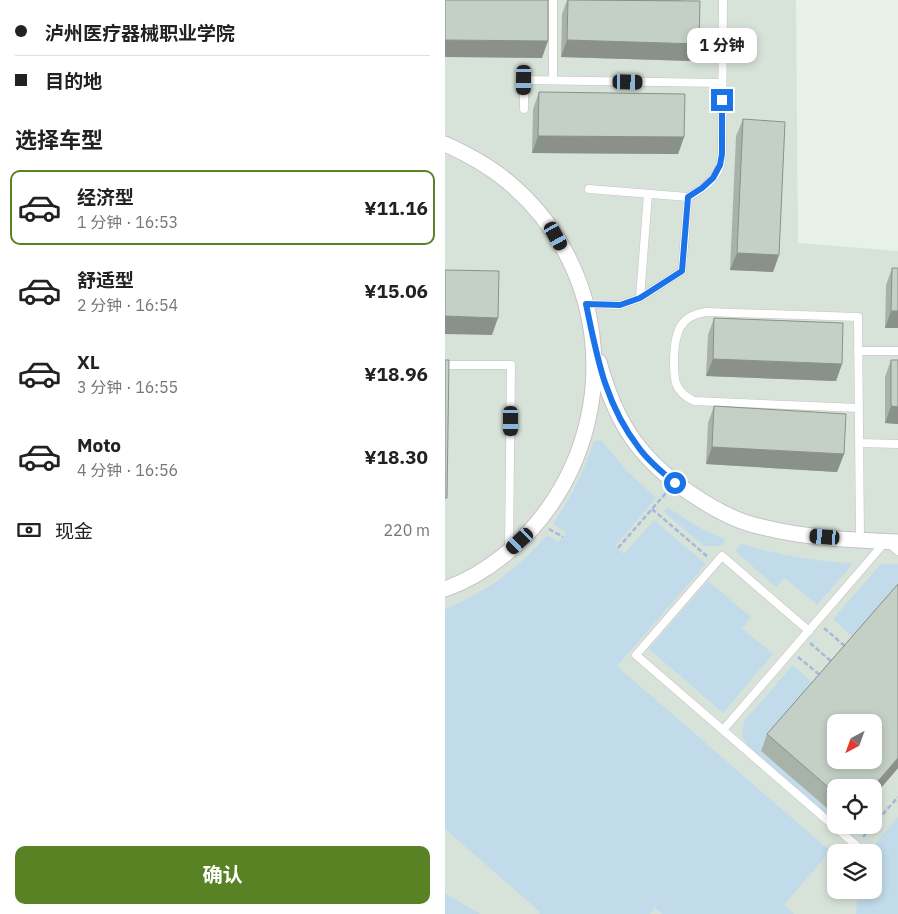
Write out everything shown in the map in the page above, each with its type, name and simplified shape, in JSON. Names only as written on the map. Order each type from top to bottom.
[{"type":"street","points":[[445,144],[465,153],[507,180],[525,197],[556,236],[578,280],[586,304],[596,355],[611,401],[624,426],[655,467],[704,503],[752,525],[808,536],[860,539],[894,545]]},
{"type":"street","points":[[445,589],[471,578],[491,565],[529,533],[558,494],[570,473],[580,450],[592,402],[594,353],[591,328]]},
{"type":"lane","points":[[553,0],[553,80]]},
{"type":"lane","points":[[589,189],[688,197],[713,178],[720,165],[722,154],[723,0]]},
{"type":"lane","points":[[524,109],[524,80],[722,83]]},
{"type":"lane","points":[[640,298],[648,194]]},
{"type":"lane","points":[[586,304],[620,305],[640,298],[682,271],[688,197]]},
{"type":"lane","points":[[859,408],[693,401],[681,392],[675,380],[675,342],[679,329],[687,319],[706,312],[858,318],[858,351],[859,408],[860,539]]},
{"type":"lane","points":[[858,351],[898,351]]},
{"type":"lane","points":[[445,364],[511,366],[509,551]]},
{"type":"lane","points":[[859,443],[898,444]]},
{"type":"lane","points":[[723,730],[817,622],[894,545]]},
{"type":"lane","points":[[806,635],[723,556],[636,655],[854,844]]},
{"type":"path","points":[[618,548],[675,483]]},
{"type":"path","points":[[652,509],[716,564]]},
{"type":"path","points":[[817,622],[849,650]]},
{"type":"path","points":[[806,635],[836,665]]},
{"type":"path","points":[[792,651],[824,679]]},
{"type":"path","points":[[858,844],[898,797]]},
{"type":"shaded area","points":[[445,0],[796,0],[798,243],[898,251],[898,914],[445,914]]},
{"type":"shaded area","points":[[601,440],[626,470],[656,498],[615,546],[624,554],[654,520],[706,564],[617,666],[827,848],[827,855],[784,905],[794,914],[662,914],[655,908],[650,914],[539,914],[540,912],[445,829],[445,609],[474,595],[501,578],[524,559],[547,535],[558,542],[567,533],[553,524],[577,484],[594,441]]},
{"type":"shaded area","points":[[667,507],[700,528],[726,540],[721,546],[704,546],[664,512]]},
{"type":"shaded area","points":[[741,544],[795,557],[851,563],[851,566],[817,605],[785,578],[776,587],[735,551]]},
{"type":"shaded area","points":[[881,564],[898,564],[898,594],[857,641],[833,619]]},
{"type":"shaded area","points":[[708,581],[751,617],[742,628],[773,654],[723,713],[649,649]]},
{"type":"shaded area","points":[[793,665],[817,687],[827,755],[827,769],[829,769],[831,779],[827,779],[827,816],[747,746],[742,735],[744,721]]},
{"type":"shaded area","points":[[898,817],[898,914],[856,914],[857,899],[882,899],[882,844],[876,844]]},
{"type":"shaded area","points":[[445,893],[480,914],[445,914]]},
{"type":"building","points":[[445,0],[548,0],[548,41],[445,40]]},
{"type":"building","points":[[568,0],[700,1],[699,44],[567,40]]},
{"type":"building","points":[[539,92],[685,94],[684,137],[538,136]]},
{"type":"building","points":[[743,119],[785,122],[779,255],[737,253]]},
{"type":"building","points":[[892,268],[898,268],[898,311],[891,311]]},
{"type":"building","points":[[445,270],[499,271],[498,318],[445,316]]},
{"type":"building","points":[[714,318],[843,323],[842,364],[713,359]]},
{"type":"building","points":[[445,360],[449,360],[447,498],[445,498]]},
{"type":"building","points":[[891,360],[898,360],[898,407],[891,406]]},
{"type":"building","points":[[714,406],[846,414],[844,454],[712,447]]},
{"type":"building","points":[[898,584],[898,758],[880,779],[827,779],[827,786],[767,734]]},
{"type":"route","points":[[675,483],[655,467],[639,449],[617,414],[596,355],[586,304],[620,305],[640,298],[682,271],[688,197],[713,178],[720,165],[722,154],[722,100]]}]
